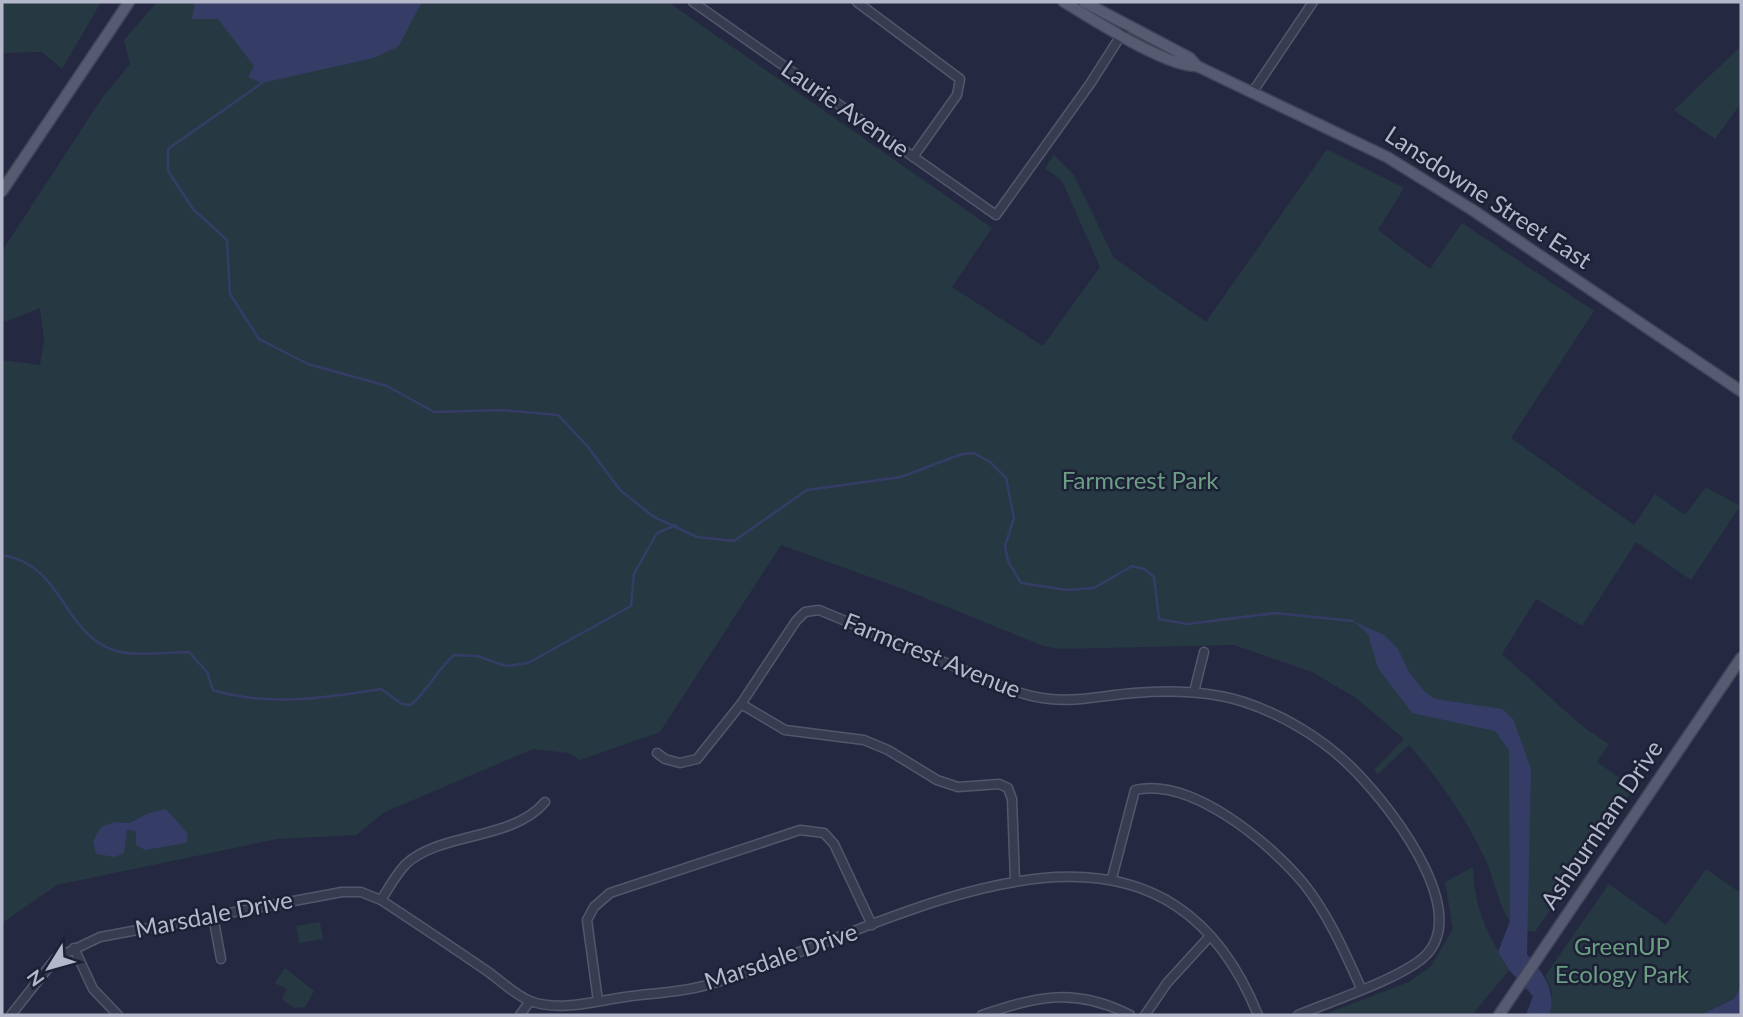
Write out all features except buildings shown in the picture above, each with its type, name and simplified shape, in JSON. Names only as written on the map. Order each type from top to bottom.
[{"type":"main road","points":[[2,191],[130,2]]},
{"type":"main road","name":"Lansdowne Street East","points":[[1064,2],[1190,58],[1197,66],[1360,142],[1398,163],[1471,209],[1741,391]]},
{"type":"main road","name":"Lansdowne Street East","points":[[1084,2],[1124,30]]},
{"type":"main road","name":"Ashburnham Drive","points":[[1499,1015],[1741,658]]},
{"type":"street","name":"Laurie Avenue","points":[[693,2],[996,215],[1124,30]]},
{"type":"street","points":[[857,2],[960,79],[957,95],[913,157]]},
{"type":"street","points":[[1252,93],[1313,2]]},
{"type":"street","name":"Farmcrest Avenue","points":[[741,704],[805,612],[819,610],[1023,695],[1077,700],[1137,692],[1194,692],[1244,702],[1303,729],[1347,763],[1380,799],[1415,851],[1435,889],[1441,914],[1438,934],[1427,954],[1405,969],[1298,1015]]},
{"type":"street","points":[[1194,692],[1204,652]]},
{"type":"street","points":[[657,753],[680,763],[697,758],[741,704],[785,730],[864,740],[888,750],[937,780],[958,787],[999,784],[1009,788],[1012,799],[1015,881]]},
{"type":"street","points":[[1112,878],[1135,790],[1147,787],[1182,794],[1221,813],[1259,839],[1304,885],[1338,939],[1361,988]]},
{"type":"street","points":[[381,900],[397,875],[418,856],[523,821],[545,802]]},
{"type":"street","points":[[598,1001],[587,920],[594,907],[610,893],[800,830],[824,833],[834,844],[872,925]]},
{"type":"street","name":"Marsdale Drive","points":[[11,1015],[56,958],[100,937],[342,892],[361,892],[381,900],[530,1001],[566,1005],[710,984],[957,895],[1015,881],[1072,875],[1112,878],[1168,902],[1198,923],[1244,982],[1258,1015]]},
{"type":"street","points":[[213,916],[221,959]]},
{"type":"street","points":[[1145,1015],[1167,983],[1210,936]]},
{"type":"street","points":[[74,948],[93,989],[118,1015]]},
{"type":"street","points":[[982,1015],[1037,997],[1074,997],[1108,1004],[1130,1015]]},
{"type":"street","points":[[520,1015],[530,1001]]},
{"type":"green space","points":[[2,2],[101,2],[62,69],[42,52],[2,53]]},
{"type":"green space","name":"Farmcrest Park","points":[[157,2],[668,2],[992,228],[952,287],[1043,346],[1100,267],[1062,181],[1045,168],[1054,155],[1074,175],[1114,258],[1206,322],[1327,149],[1404,188],[1378,230],[1430,269],[1462,223],[1594,311],[1511,438],[1634,525],[1655,494],[1685,515],[1706,487],[1740,506],[1691,580],[1636,542],[1582,626],[1536,599],[1502,654],[1583,727],[1609,744],[1597,762],[1634,788],[1535,932],[1529,931],[1515,925],[1506,916],[1486,861],[1470,830],[1452,800],[1420,758],[1409,745],[1378,774],[1374,770],[1404,739],[1356,698],[1312,672],[1234,645],[1059,649],[1043,646],[903,589],[781,545],[660,732],[580,760],[568,753],[533,749],[385,812],[356,835],[277,839],[57,885],[2,923],[2,360],[40,365],[44,340],[40,308],[5,322],[2,319],[2,251],[102,98],[130,64],[124,40]],"holes":[[[149,813],[173,820],[188,834],[127,830],[115,822],[129,823]]]},
{"type":"green space","points":[[1741,46],[1741,103],[1715,139],[1674,110]]},
{"type":"green space","points":[[1473,867],[1479,909],[1509,970],[1472,1015],[1329,1015],[1328,1013],[1409,982],[1431,966],[1453,929],[1445,882]]},
{"type":"green space","name":"GreenUP Ecology Park","points":[[1706,869],[1741,893],[1741,985],[1734,999],[1700,1015],[1549,1015],[1552,992],[1545,976],[1609,884],[1666,925]]},
{"type":"green space","points":[[320,922],[323,939],[299,943],[296,926]]},
{"type":"green space","points":[[285,968],[314,991],[305,1007],[294,1008],[282,999],[287,989],[275,983]]},
{"type":"water","points":[[195,2],[422,2],[398,47],[373,58],[262,83],[248,77],[254,66],[218,19],[192,19]]},
{"type":"water","points":[[1353,621],[1384,635],[1398,649],[1409,672],[1424,691],[1435,699],[1502,709],[1513,719],[1531,769],[1527,954],[1543,975],[1550,990],[1549,1015],[1526,1015],[1533,996],[1509,970],[1498,952],[1510,921],[1509,750],[1495,731],[1412,713],[1378,668],[1368,634]]},
{"type":"water","points":[[166,809],[188,834],[186,843],[145,850],[136,845],[136,831],[127,830],[124,853],[115,857],[96,854],[93,841],[101,827],[115,822],[129,823],[149,813]]},
{"type":"water","points":[[1741,985],[1741,1015],[1700,1015],[1734,999]]},
{"type":"waterway","points":[[262,83],[168,149],[168,171],[193,209],[227,240],[230,294],[259,339],[308,364],[387,386],[434,412],[502,410],[558,415],[588,447],[620,490],[654,517],[697,537],[734,541],[807,490],[901,477],[962,454],[974,453],[990,462],[1006,478],[1014,518],[1005,546],[1008,561],[1021,583],[1067,590],[1094,588],[1132,566],[1144,569],[1154,577],[1159,619],[1187,624],[1275,613],[1353,621]]},
{"type":"waterway","points":[[2,555],[22,561],[38,571],[51,584],[82,629],[96,641],[120,652],[189,652],[207,672],[213,690],[276,700],[318,698],[381,689],[402,704],[411,705],[454,655],[477,656],[506,666],[528,663],[631,606],[634,574],[657,533],[676,525]]}]
